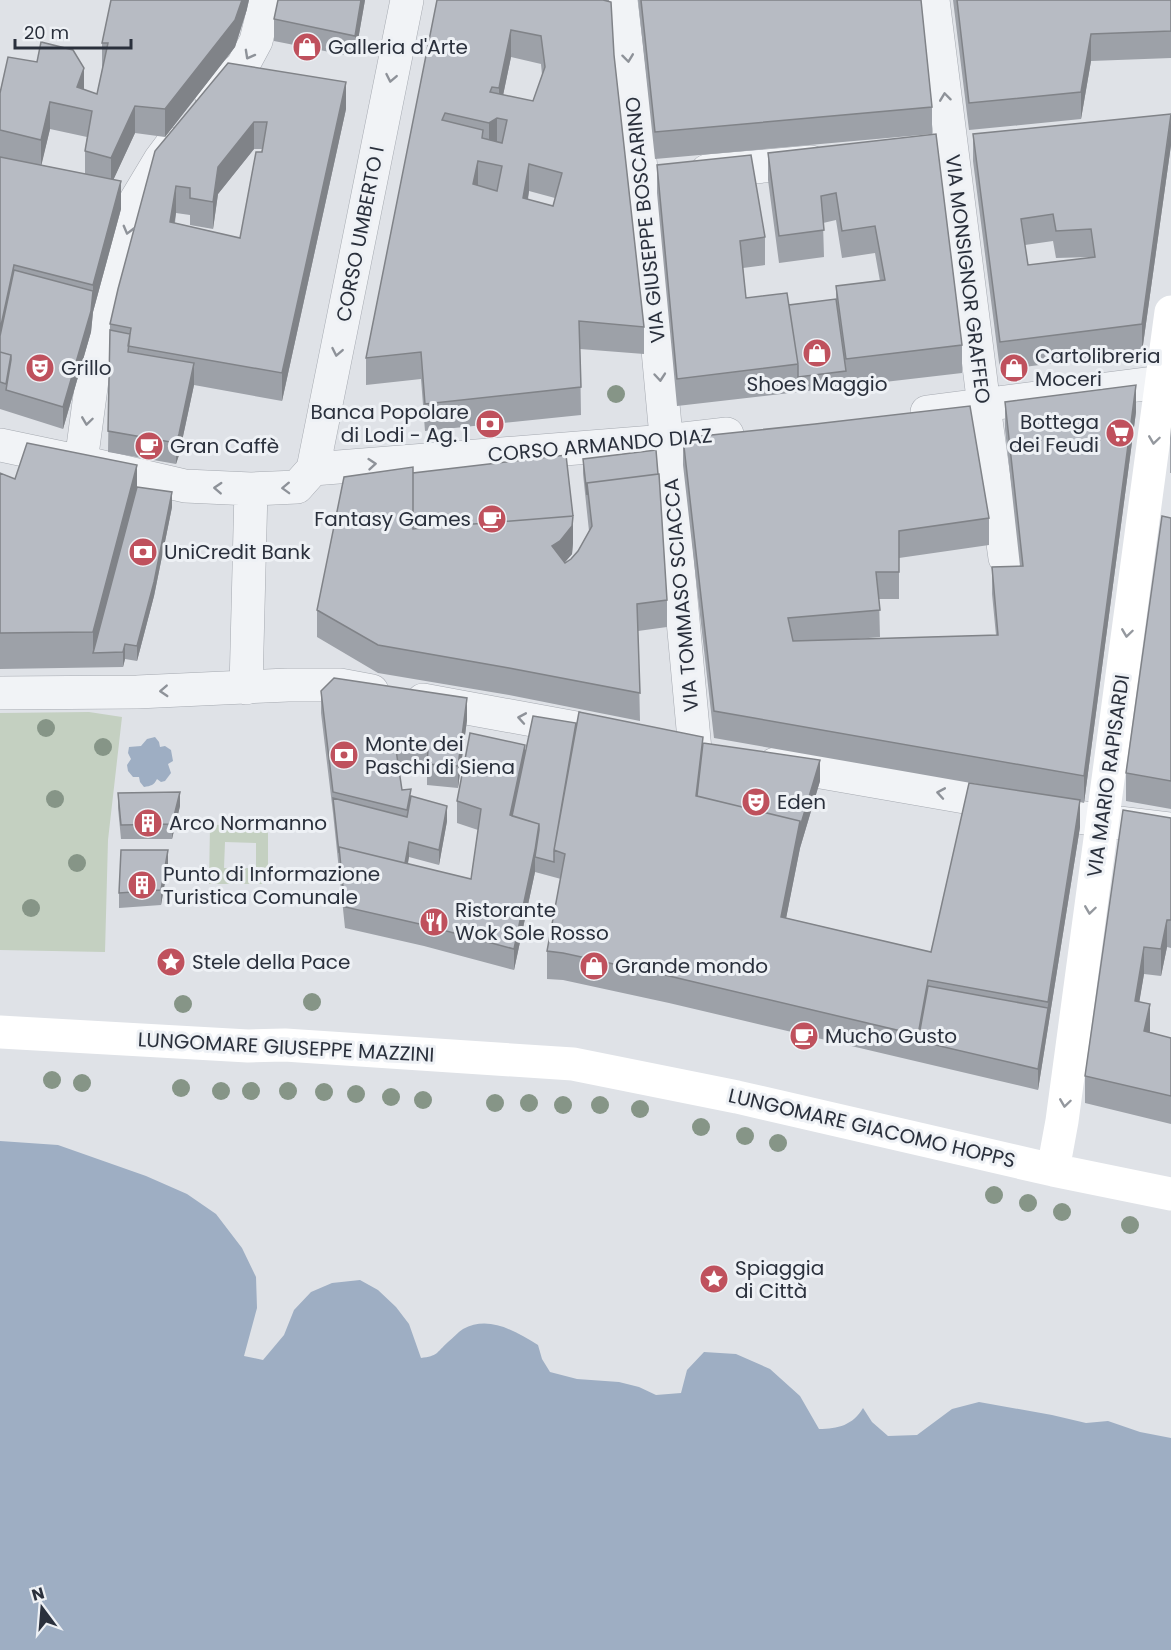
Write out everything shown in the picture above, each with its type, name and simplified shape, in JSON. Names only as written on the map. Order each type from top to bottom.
[{"type":"main road","name":"VIA MARIO RAPISARDI","points":[[1053,1170],[1062,1121],[1102,821],[1166,381],[1171,312]]},
{"type":"main road","name":"LUNGOMARE GIUSEPPE MAZZINI","points":[[0,1032],[248,1047],[285,1045],[573,1064]]},
{"type":"main road","name":"LUNGOMARE GIACOMO HOPPS","points":[[573,1064],[737,1097],[1053,1170],[1171,1194]]},
{"type":"street","points":[[81,462],[96,350],[136,200],[160,160],[210,96],[242,67],[256,41],[266,0]]},
{"type":"street","name":"CORSO UMBERTO I","points":[[313,469],[406,0]]},
{"type":"street","name":"VIA GIUSEPPE BOSCARINO","points":[[621,0],[662,176],[666,441]]},
{"type":"street","name":"VIA MONSIGNOR GRAFFEO","points":[[933,0],[940,150],[984,406],[1005,558]]},
{"type":"street","points":[[940,150],[986,145]]},
{"type":"street","points":[[662,176],[845,159]]},
{"type":"street","points":[[102,193],[136,200]]},
{"type":"street","points":[[902,415],[1166,381]]},
{"type":"street","name":"CORSO ARMANDO DIAZ","points":[[313,469],[666,441],[760,430]]},
{"type":"street","name":"VIA TOMMASO SCIACCA","points":[[666,441],[719,754]]},
{"type":"street","points":[[0,445],[185,486],[251,489],[297,488],[313,469]]},
{"type":"street","points":[[234,688],[251,489]]},
{"type":"street","points":[[0,693],[137,692],[340,685],[604,733]]},
{"type":"street","points":[[661,744],[1102,821],[1171,829]]},
{"type":"green space","points":[[89,712],[122,717],[108,840],[105,952],[0,950],[0,713]]},
{"type":"green space","points":[[268,824],[268,884],[209,884],[210,825]],"holes":[[[225,842],[256,843],[256,868],[224,868]]]},
{"type":"water","points":[[155,737],[160,747],[165,746],[171,750],[173,761],[168,764],[171,773],[165,781],[161,782],[157,779],[152,785],[144,787],[139,777],[133,777],[128,771],[127,765],[131,759],[128,753],[129,747],[141,746],[147,739]]},
{"type":"water","points":[[0,1141],[58,1145],[146,1176],[187,1194],[216,1214],[242,1248],[256,1277],[257,1308],[244,1356],[263,1360],[284,1335],[294,1310],[311,1292],[332,1283],[360,1280],[378,1290],[396,1307],[409,1324],[421,1358],[436,1353],[463,1329],[473,1325],[492,1324],[511,1330],[538,1345],[542,1359],[550,1372],[577,1379],[619,1382],[639,1387],[656,1395],[681,1393],[687,1370],[704,1352],[736,1354],[770,1369],[800,1396],[819,1429],[844,1425],[855,1418],[863,1408],[872,1422],[888,1436],[917,1435],[952,1409],[979,1402],[1086,1423],[1108,1421],[1140,1432],[1171,1438],[1171,1650],[0,1650]]},
{"type":"building","points":[[111,0],[242,0],[235,20],[165,109],[135,106],[111,158],[85,151],[92,111],[50,102],[41,140],[0,130],[0,93],[8,57],[37,62],[41,42],[73,50],[84,68],[77,87],[97,94],[108,43],[102,43]]},
{"type":"building","points":[[278,0],[361,0],[355,36],[274,19]]},
{"type":"building","points":[[437,0],[603,0],[611,2],[614,55],[644,327],[579,321],[581,387],[425,404],[421,352],[366,358]],"holes":[[[511,30],[541,36],[545,67],[533,101],[490,92],[492,87],[499,88]],[[445,113],[489,123],[497,118],[507,120],[502,143],[482,138],[483,130],[442,120]],[[478,161],[502,166],[497,191],[473,184]],[[529,164],[562,173],[553,206],[523,198]]]},
{"type":"building","points":[[641,0],[921,0],[932,107],[655,132]]},
{"type":"building","points":[[957,0],[1171,0],[1171,31],[1091,34],[1081,92],[969,103]]},
{"type":"building","points":[[228,63],[346,82],[282,373],[128,346],[131,328],[110,324],[155,151]],"holes":[[[254,122],[267,122],[262,152],[256,152],[240,238],[170,222],[176,186],[190,188],[190,198],[213,202],[218,167]]]},
{"type":"building","points":[[1171,114],[1142,324],[1000,342],[973,134]],"holes":[[[1053,214],[1056,231],[1091,229],[1095,257],[1028,265],[1021,219]]]},
{"type":"building","points":[[936,134],[962,345],[846,359],[836,286],[885,280],[875,226],[842,231],[836,193],[821,196],[824,230],[779,236],[768,153]]},
{"type":"building","points":[[751,155],[765,237],[740,241],[746,298],[787,293],[798,364],[677,379],[657,165]]},
{"type":"building","points":[[0,157],[121,181],[93,285],[14,265],[0,330]]},
{"type":"building","name":"Grillo","points":[[14,270],[93,291],[91,311],[63,407],[6,390],[11,355],[0,352],[0,336]]},
{"type":"building","name":"Shoes Maggio","points":[[836,299],[846,371],[798,377],[789,305]]},
{"type":"building","points":[[110,330],[130,334],[128,352],[194,363],[176,443],[108,431]]},
{"type":"building","points":[[0,352],[11,355],[6,384],[0,382]]},
{"type":"building","points":[[1136,385],[1084,776],[714,711],[683,438],[970,406],[989,518],[899,531],[899,572],[876,572],[880,610],[788,618],[793,641],[998,635],[992,567],[1023,566],[1005,402]]},
{"type":"building","points":[[27,443],[137,465],[93,632],[0,633],[0,473],[15,479]]},
{"type":"building","points":[[656,450],[658,474],[587,483],[587,495],[583,459]]},
{"type":"building","points":[[566,455],[573,516],[413,529],[413,473]]},
{"type":"building","points":[[413,467],[413,529],[573,516],[572,526],[560,541],[552,546],[565,563],[578,551],[592,526],[587,483],[659,474],[667,600],[637,604],[640,693],[378,645],[317,610],[344,477]]},
{"type":"building","name":"UniCredit Bank","points":[[137,487],[172,492],[154,582],[137,646],[125,644],[123,652],[93,653]]},
{"type":"building","points":[[1162,516],[1171,518],[1171,781],[1126,773]]},
{"type":"building","points":[[334,678],[467,698],[458,766],[427,764],[428,750],[395,743],[402,790],[411,789],[407,810],[333,792],[321,691]]},
{"type":"building","points":[[579,712],[703,737],[696,796],[800,821],[781,917],[931,952],[969,783],[1080,800],[1048,1002],[928,980],[918,1035],[669,976],[547,951],[565,854],[554,850]]},
{"type":"building","points":[[533,716],[576,723],[554,850],[554,862],[535,857],[539,824],[512,816]]},
{"type":"building","points":[[470,733],[525,745],[510,815],[539,824],[514,949],[345,907],[339,847],[471,879],[481,809],[457,801]]},
{"type":"building","points":[[703,743],[820,760],[800,827],[800,821],[697,796]]},
{"type":"building","points":[[180,792],[172,824],[121,825],[118,793]]},
{"type":"building","points":[[411,796],[447,806],[439,850],[409,842],[405,863],[339,847],[339,853],[333,798],[407,817]]},
{"type":"building","points":[[1123,810],[1171,818],[1171,920],[1167,920],[1161,949],[1144,947],[1135,1001],[1150,1004],[1144,1031],[1171,1038],[1171,1096],[1085,1076]]},
{"type":"building","name":"Punto di Informazione Turistica Comunale","points":[[121,850],[168,850],[161,890],[119,893]]},
{"type":"building","points":[[928,986],[1048,1008],[1038,1069],[918,1041]]},
{"type":"place","name":"Galleria d'Arte","points":[[307,47]]},
{"type":"place","name":"Shoes Maggio","points":[[817,353]]},
{"type":"place","name":"Grillo","points":[[40,368]]},
{"type":"place","name":"Cartolibreria Moceri","points":[[1014,368]]},
{"type":"place","name":"Banca Popolare di Lodi - Ag. 1","points":[[490,424]]},
{"type":"place","name":"Bottega dei Feudi","points":[[1120,433]]},
{"type":"place","name":"Gran Caffè","points":[[149,446]]},
{"type":"place","name":"Fantasy Games","points":[[492,519]]},
{"type":"place","name":"UniCredit Bank","points":[[143,552]]},
{"type":"place","name":"Monte dei Paschi di Siena","points":[[344,755]]},
{"type":"place","name":"Eden","points":[[756,802]]},
{"type":"place","name":"Arco Normanno","points":[[148,823]]},
{"type":"place","name":"Punto di Informazione Turistica Comunale","points":[[142,885]]},
{"type":"place","name":"Ristorante Wok Sole Rosso","points":[[434,922]]},
{"type":"place","name":"Stele della Pace","points":[[171,962]]},
{"type":"place","name":"Grande mondo","points":[[594,966]]},
{"type":"place","name":"Mucho Gusto","points":[[804,1036]]},
{"type":"place","name":"Spiaggia di Città","points":[[714,1279]]}]
